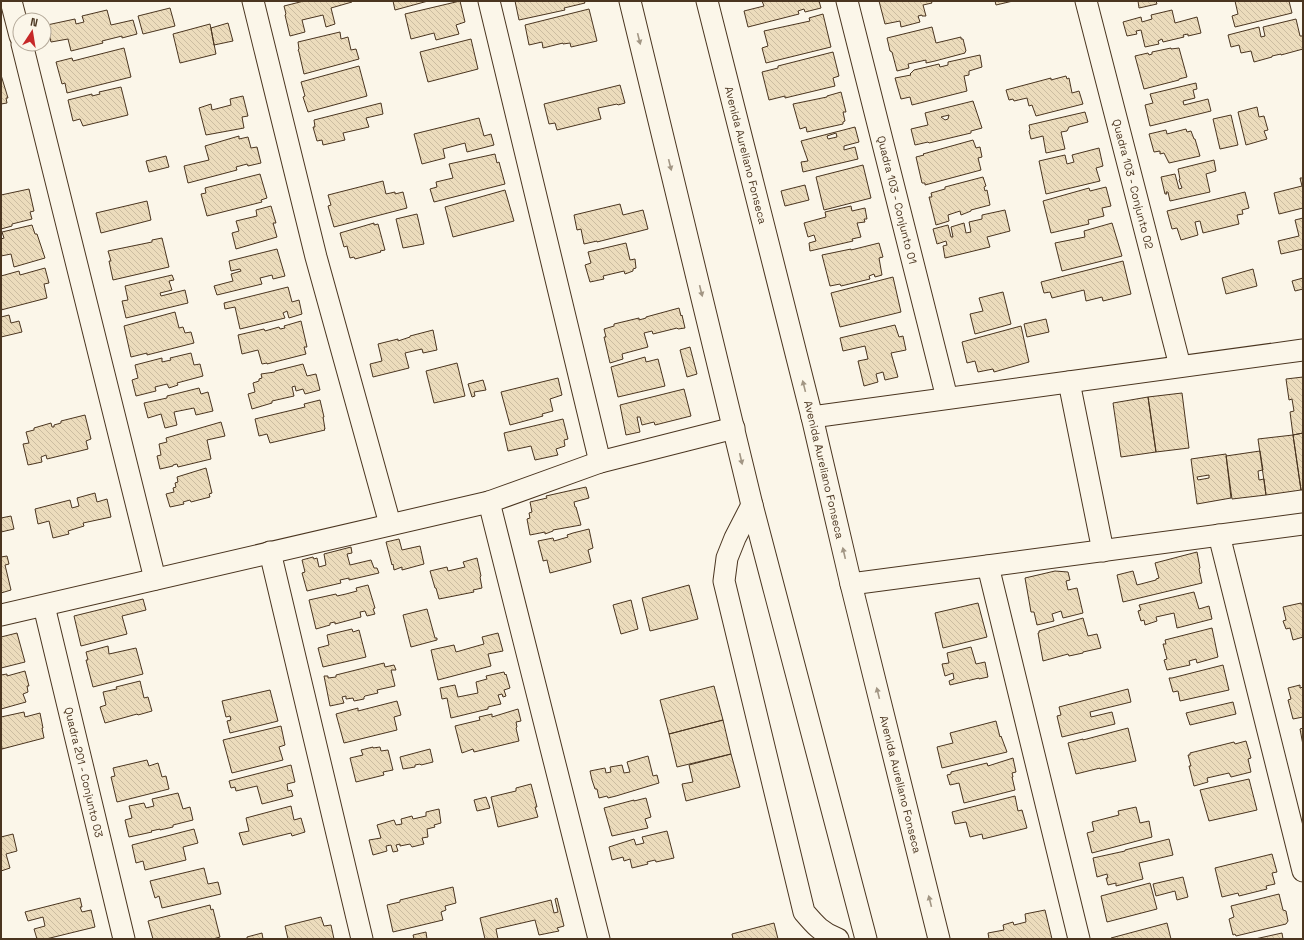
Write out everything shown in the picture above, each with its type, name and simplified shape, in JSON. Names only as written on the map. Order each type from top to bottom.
[{"type":"street","points":[[11,1],[14,12]]},
{"type":"street","points":[[252,1],[316,257],[390,524]]},
{"type":"street","points":[[489,1],[600,462]]},
{"type":"street","points":[[630,1],[752,505],[866,939]]},
{"type":"street","name":"Avenida Aureliano Fonseca","points":[[707,1],[812,417],[935,936]]},
{"type":"street","name":"Quadra 103 - Conjunto 01","points":[[847,1],[947,398]]},
{"type":"street","name":"Quadra 103 - Conjunto 02","points":[[1086,1],[1180,366]]},
{"type":"street","points":[[24,52],[155,579]]},
{"type":"street","points":[[812,417],[1303,350]]},
{"type":"street","points":[[1069,382],[1103,551]]},
{"type":"street","points":[[1,615],[489,502],[600,462],[734,428]]},
{"type":"street","points":[[489,502],[599,939]]},
{"type":"street","points":[[752,505],[735,538],[727,558],[724,581],[804,912],[817,928],[838,939]]},
{"type":"street","points":[[852,584],[1303,524]]},
{"type":"street","points":[[1219,535],[1303,871]]},
{"type":"street","points":[[270,552],[362,939]]},
{"type":"street","points":[[988,566],[1079,939]]},
{"type":"street","name":"Quadra 201 - Conjunto 03","points":[[44,606],[124,939]]},
{"type":"building","points":[[304,1],[352,2],[331,8],[335,24],[326,27],[323,15],[302,20],[305,32],[290,36],[284,6]]},
{"type":"building","points":[[393,1],[428,1],[395,10]]},
{"type":"building","points":[[460,1],[465,22],[456,25],[459,34],[436,40],[434,33],[411,39],[405,14]]},
{"type":"building","points":[[515,1],[584,1],[585,3],[564,8],[565,10],[519,20]]},
{"type":"building","points":[[762,1],[819,1],[821,8],[805,12],[804,9],[798,11],[799,14],[748,27],[744,11],[764,6]]},
{"type":"building","points":[[879,1],[931,1],[932,3],[923,5],[926,16],[918,16],[920,22],[901,27],[900,21],[885,24]]},
{"type":"building","points":[[995,1],[1013,1],[996,5]]},
{"type":"building","points":[[1138,1],[1156,1],[1157,4],[1139,8]]},
{"type":"building","points":[[1235,1],[1289,1],[1292,13],[1235,27],[1232,16],[1238,14]]},
{"type":"building","points":[[170,8],[175,26],[143,34],[138,16]]},
{"type":"building","points":[[589,9],[597,41],[571,47],[570,43],[563,43],[543,48],[542,42],[529,45],[525,25]]},
{"type":"building","points":[[107,10],[111,25],[133,20],[137,34],[102,41],[103,43],[71,51],[68,39],[52,42],[52,24],[75,19],[76,24],[84,22],[82,16]]},
{"type":"building","points":[[1172,10],[1175,23],[1197,17],[1201,33],[1188,36],[1188,34],[1183,35],[1184,37],[1163,42],[1162,39],[1158,41],[1159,44],[1145,47],[1141,30],[1136,31],[1137,34],[1127,36],[1123,22],[1141,17],[1142,22],[1152,19],[1151,15]]},
{"type":"building","points":[[823,14],[831,47],[766,63],[762,48],[768,46],[764,31],[810,21],[809,18]]},
{"type":"building","points":[[1296,19],[1300,36],[1303,36],[1303,49],[1254,62],[1251,51],[1241,53],[1239,45],[1231,47],[1228,35],[1259,27],[1261,37],[1265,36],[1263,27]]},
{"type":"building","points":[[228,23],[233,41],[214,45],[211,28]]},
{"type":"building","points":[[210,24],[216,54],[180,63],[173,34]]},
{"type":"building","points":[[932,27],[936,43],[961,37],[961,39],[963,39],[966,51],[965,53],[926,63],[926,60],[908,64],[909,68],[897,71],[887,38]]},
{"type":"building","points":[[340,32],[341,39],[348,37],[351,50],[356,49],[359,59],[304,74],[298,50],[298,42]]},
{"type":"building","points":[[471,39],[478,69],[428,82],[420,52]]},
{"type":"building","points":[[124,48],[131,77],[67,93],[65,83],[62,84],[56,62],[72,58],[73,61]]},
{"type":"building","points":[[1179,48],[1187,77],[1144,89],[1135,56],[1148,53],[1149,55],[1152,54],[1152,52]]},
{"type":"building","points":[[833,52],[839,76],[833,78],[835,86],[785,98],[785,96],[769,100],[762,72],[778,68],[778,66]]},
{"type":"building","points":[[980,55],[982,67],[969,71],[969,75],[964,76],[967,91],[912,105],[910,97],[901,99],[895,78],[911,75],[910,74],[914,70],[939,64],[940,67],[948,65],[948,62]]},
{"type":"building","points":[[359,66],[367,96],[308,112],[303,97],[305,96],[301,82]]},
{"type":"building","points":[[1,75],[8,98],[6,98],[7,103],[1,104]]},
{"type":"building","points":[[1066,76],[1067,79],[1069,78],[1072,93],[1079,91],[1083,104],[1036,116],[1032,105],[1029,106],[1027,98],[1014,101],[1013,99],[1009,100],[1006,90],[1051,78],[1051,80]]},
{"type":"building","points":[[1196,83],[1197,89],[1193,90],[1195,98],[1183,101],[1184,105],[1208,99],[1211,111],[1150,126],[1145,105],[1153,103],[1150,94]]},
{"type":"building","points":[[620,85],[625,103],[598,108],[601,119],[557,130],[555,123],[549,124],[544,104]]},
{"type":"building","points":[[121,87],[128,115],[83,126],[80,119],[73,121],[68,100],[92,94],[92,96],[100,94],[99,92]]},
{"type":"building","points":[[841,92],[846,112],[843,112],[845,121],[843,124],[807,132],[806,127],[800,129],[793,104],[827,97]]},
{"type":"building","points":[[243,96],[248,116],[242,117],[244,128],[206,135],[199,108],[211,104],[212,110],[231,105],[230,99]]},
{"type":"building","points":[[973,101],[982,128],[971,131],[971,133],[915,145],[911,129],[928,125],[925,113]],"holes":[[[949,115],[948,119],[945,120],[941,117]]]},
{"type":"building","points":[[381,103],[383,114],[366,118],[369,127],[343,133],[345,140],[323,145],[322,140],[317,141],[313,127],[315,127],[314,120]]},
{"type":"building","points":[[1257,107],[1259,117],[1264,116],[1268,130],[1264,131],[1267,139],[1246,145],[1238,112]]},
{"type":"building","points":[[1085,112],[1088,122],[1069,127],[1067,131],[1061,132],[1065,149],[1046,153],[1043,136],[1031,139],[1029,125]]},
{"type":"building","points":[[1231,115],[1238,145],[1220,149],[1213,119]]},
{"type":"building","points":[[479,118],[484,136],[491,134],[494,145],[467,152],[465,143],[443,149],[445,158],[422,164],[414,134]]},
{"type":"building","points":[[855,127],[859,142],[844,146],[844,150],[855,147],[858,159],[803,172],[801,162],[808,161],[801,141]],"holes":[[[836,133],[837,137],[828,139],[827,136]]]},
{"type":"building","points":[[1186,129],[1187,132],[1191,131],[1200,156],[1169,163],[1164,153],[1160,154],[1160,151],[1154,152],[1149,134],[1166,130],[1167,134]]},
{"type":"building","points":[[239,136],[239,139],[248,137],[251,148],[257,147],[261,163],[248,166],[247,164],[236,167],[237,170],[188,183],[184,166],[209,160],[205,146]]},
{"type":"building","points":[[973,140],[976,148],[980,147],[982,157],[978,158],[981,170],[925,185],[925,183],[922,183],[916,157]]},
{"type":"building","points":[[1099,148],[1103,166],[1096,168],[1100,181],[1046,194],[1039,161],[1065,155],[1067,164],[1074,162],[1072,155]]},
{"type":"building","points":[[495,154],[497,163],[499,162],[505,184],[434,202],[430,189],[437,187],[436,182],[453,178],[449,164]]},
{"type":"building","points":[[166,156],[169,167],[149,172],[146,161]]},
{"type":"building","points":[[1214,160],[1216,171],[1206,174],[1210,192],[1170,201],[1168,192],[1165,194],[1161,177],[1175,174],[1179,189],[1182,188],[1179,180],[1178,169]]},
{"type":"building","points":[[863,165],[871,198],[824,210],[816,177]]},
{"type":"building","points":[[260,174],[267,198],[261,200],[262,202],[207,216],[201,194],[206,193],[205,188]]},
{"type":"building","points":[[983,177],[986,186],[984,187],[985,191],[987,190],[990,205],[971,210],[961,215],[960,211],[948,215],[949,221],[936,225],[929,197],[932,197],[931,193],[945,189],[945,187]]},
{"type":"building","points":[[1300,178],[1303,178],[1303,208],[1279,214],[1274,193],[1302,186]]},
{"type":"building","points":[[383,181],[386,194],[403,192],[407,208],[334,227],[328,206],[331,205],[328,195]]},
{"type":"building","points":[[805,185],[809,200],[785,206],[781,191]]},
{"type":"building","points":[[1106,187],[1111,206],[1102,208],[1104,216],[1088,220],[1089,224],[1051,233],[1043,201],[1089,188],[1090,191]]},
{"type":"building","points":[[29,189],[34,211],[30,212],[32,219],[12,224],[12,226],[1,229],[1,195]]},
{"type":"building","points":[[505,190],[514,221],[453,237],[445,207]]},
{"type":"building","points":[[1245,192],[1249,208],[1242,210],[1243,214],[1237,215],[1239,224],[1203,233],[1200,221],[1195,222],[1198,235],[1181,240],[1177,228],[1172,229],[1167,211]]},
{"type":"building","points":[[147,201],[151,220],[101,233],[96,213]]},
{"type":"building","points":[[620,204],[623,215],[643,210],[648,229],[584,244],[581,229],[577,230],[574,215]]},
{"type":"building","points":[[271,206],[276,223],[273,223],[277,237],[236,249],[232,233],[239,231],[236,221],[257,216],[256,210]]},
{"type":"building","points":[[851,206],[852,211],[865,208],[867,219],[864,219],[865,222],[857,223],[861,237],[852,239],[853,241],[810,251],[809,243],[816,241],[814,235],[808,237],[804,223],[826,217],[825,212]]},
{"type":"building","points":[[1005,210],[1010,231],[987,237],[990,247],[945,258],[943,246],[947,245],[946,241],[937,244],[933,229],[948,225],[951,237],[953,237],[951,227],[964,223],[966,233],[971,232],[969,222],[982,219],[982,215]]},
{"type":"building","points":[[417,214],[424,244],[403,248],[396,219]]},
{"type":"building","points":[[1303,218],[1303,249],[1281,254],[1278,241],[1299,236],[1295,220]]},
{"type":"building","points":[[374,223],[374,225],[378,224],[385,250],[355,259],[354,257],[350,258],[347,246],[344,247],[340,233]]},
{"type":"building","points":[[1112,223],[1122,256],[1062,271],[1055,243],[1085,237],[1084,231]]},
{"type":"building","points":[[32,225],[35,234],[37,234],[45,258],[14,267],[11,254],[1,256],[1,239],[4,238],[2,232]]},
{"type":"building","points":[[162,238],[169,267],[113,280],[109,261],[111,261],[108,251],[152,242],[152,240]]},
{"type":"building","points":[[626,243],[630,260],[635,259],[636,268],[625,274],[624,271],[603,276],[604,279],[590,282],[585,265],[591,263],[588,252]]},
{"type":"building","points":[[879,243],[883,257],[879,258],[882,275],[875,277],[874,274],[869,276],[870,279],[841,286],[840,284],[830,286],[822,255]]},
{"type":"building","points":[[277,249],[285,276],[273,279],[272,275],[260,278],[262,284],[217,295],[214,286],[233,281],[231,274],[241,271],[240,269],[231,271],[229,261]]},
{"type":"building","points":[[1123,261],[1131,294],[1103,301],[1102,297],[1086,301],[1084,290],[1052,298],[1050,292],[1044,293],[1041,282]]},
{"type":"building","points":[[45,268],[49,283],[44,284],[47,298],[1,310],[1,276],[19,271],[20,275]]},
{"type":"building","points":[[1253,269],[1257,286],[1226,294],[1222,278]]},
{"type":"building","points":[[172,275],[174,280],[169,281],[172,290],[160,293],[161,296],[185,290],[188,303],[126,318],[122,301],[128,300],[125,286]]},
{"type":"building","points":[[893,277],[901,312],[840,327],[831,293]]},
{"type":"building","points":[[1303,278],[1303,289],[1295,291],[1292,281]]},
{"type":"building","points":[[288,287],[292,302],[299,300],[302,314],[289,318],[287,311],[283,313],[285,318],[240,329],[235,307],[225,309],[224,303]]},
{"type":"building","points":[[1003,292],[1011,324],[975,334],[970,314],[983,311],[979,298]]},
{"type":"building","points":[[679,308],[685,328],[677,328],[653,334],[652,331],[644,333],[648,347],[622,354],[623,359],[610,363],[604,337],[606,337],[604,329],[614,326],[614,324],[639,318],[639,320]]},
{"type":"building","points":[[175,312],[179,328],[183,327],[185,333],[191,332],[194,343],[147,355],[147,353],[131,357],[124,326]]},
{"type":"building","points":[[9,315],[11,323],[19,321],[22,332],[1,337],[1,317]]},
{"type":"building","points":[[1046,319],[1049,332],[1027,337],[1024,324]]},
{"type":"building","points":[[301,321],[307,347],[304,347],[306,354],[262,364],[258,350],[242,354],[238,335],[264,329],[265,331],[279,327],[280,329],[285,328],[284,326]]},
{"type":"building","points":[[895,325],[899,337],[903,336],[906,350],[891,353],[898,377],[885,380],[883,372],[876,374],[878,382],[864,386],[858,361],[868,359],[865,346],[843,351],[840,338]]},
{"type":"building","points":[[1021,326],[1029,362],[994,372],[993,369],[978,372],[975,361],[967,363],[962,342]]},
{"type":"building","points":[[433,330],[437,350],[423,353],[422,349],[405,353],[409,368],[373,377],[370,364],[382,361],[378,344],[398,339],[398,341]]},
{"type":"building","points":[[690,347],[697,374],[687,377],[680,350]]},
{"type":"building","points":[[191,353],[194,365],[200,364],[203,376],[177,383],[178,385],[169,388],[167,384],[155,387],[156,391],[136,396],[132,380],[138,378],[135,365],[162,358],[162,362],[171,360],[170,358]]},
{"type":"building","points":[[645,357],[646,362],[658,359],[665,386],[618,397],[611,367]]},
{"type":"building","points":[[457,363],[465,396],[434,403],[426,371]]},
{"type":"building","points":[[303,364],[307,376],[316,374],[320,390],[305,394],[303,389],[296,391],[295,386],[292,387],[294,396],[272,401],[272,403],[252,409],[248,394],[255,392],[253,383],[262,378],[261,374],[275,372]]},
{"type":"building","points":[[1303,377],[1303,433],[1293,435],[1290,412],[1294,411],[1292,399],[1289,400],[1286,379]]},
{"type":"building","points":[[558,378],[562,395],[550,399],[553,411],[542,414],[543,416],[510,425],[501,392]]},
{"type":"building","points":[[483,380],[486,390],[474,392],[475,396],[472,397],[468,384]]},
{"type":"building","points":[[199,388],[201,394],[208,392],[213,411],[196,415],[194,408],[174,412],[177,425],[165,428],[161,414],[148,418],[144,403],[167,398],[167,396]]},
{"type":"building","points":[[684,389],[691,416],[655,425],[654,422],[642,425],[640,417],[637,417],[640,432],[626,435],[620,405]]},
{"type":"building","points":[[1182,393],[1189,448],[1156,452],[1148,397]]},
{"type":"building","points":[[1148,397],[1156,452],[1121,457],[1113,403]]},
{"type":"building","points":[[320,400],[325,430],[270,443],[267,434],[259,436],[255,419],[305,407],[304,404]]},
{"type":"building","points":[[85,415],[91,439],[86,441],[88,449],[47,459],[46,455],[41,457],[42,462],[28,465],[23,444],[29,443],[26,432],[51,423],[52,427],[54,427],[54,425],[61,423],[61,421]]},
{"type":"building","points":[[563,419],[568,439],[564,440],[565,446],[556,449],[558,455],[535,460],[531,446],[508,451],[504,433]]},
{"type":"building","points":[[221,422],[225,436],[207,440],[211,459],[178,467],[177,464],[160,469],[157,456],[161,455],[159,444],[167,442],[166,438]]},
{"type":"building","points":[[1303,433],[1303,490],[1301,490],[1293,435]]},
{"type":"building","points":[[1293,435],[1301,490],[1266,495],[1258,439]]},
{"type":"building","points":[[1260,451],[1263,470],[1258,471],[1259,480],[1264,479],[1266,495],[1232,499],[1226,456]]},
{"type":"building","points":[[1226,454],[1231,498],[1197,504],[1191,459]],"holes":[[[1209,475],[1209,478],[1198,480],[1197,477]]]},
{"type":"building","points":[[206,468],[212,493],[209,494],[210,497],[191,502],[190,500],[183,502],[184,504],[170,507],[166,494],[174,492],[173,488],[176,487],[175,483],[178,482],[177,477]]},
{"type":"building","points":[[586,487],[589,498],[574,502],[581,525],[553,530],[545,534],[545,532],[530,535],[527,519],[530,518],[529,513],[532,512],[530,502],[547,498],[546,496]]},
{"type":"building","points":[[95,493],[97,502],[107,499],[111,517],[83,523],[84,526],[68,531],[69,534],[53,538],[49,521],[38,524],[35,509],[70,500],[72,508],[79,506],[77,498]]},
{"type":"building","points":[[11,516],[14,529],[1,532],[1,518]]},
{"type":"building","points":[[589,529],[593,548],[588,550],[591,562],[550,573],[547,560],[543,561],[538,541],[553,538],[554,541],[568,537],[567,535]]},
{"type":"building","points":[[399,539],[402,550],[420,546],[424,564],[402,570],[402,567],[394,570],[386,542]]},
{"type":"building","points":[[351,547],[352,553],[347,554],[350,565],[371,560],[374,568],[377,568],[379,573],[349,580],[349,578],[340,580],[341,583],[307,591],[302,573],[305,572],[302,560],[313,557],[314,559],[317,558],[319,567],[326,565],[324,554]]},
{"type":"building","points":[[1197,552],[1202,583],[1123,602],[1117,575],[1133,571],[1137,585],[1156,580],[1159,578],[1155,563]]},
{"type":"building","points":[[7,556],[9,564],[5,565],[11,590],[1,593],[1,557]]},
{"type":"building","points":[[477,558],[482,588],[473,590],[474,592],[439,599],[430,571],[447,567],[448,571],[465,567],[463,562]]},
{"type":"building","points":[[1055,571],[1068,572],[1070,580],[1066,581],[1068,590],[1077,588],[1083,613],[1063,618],[1061,611],[1052,614],[1054,621],[1037,625],[1034,612],[1031,612],[1025,578]]},
{"type":"building","points":[[368,585],[375,608],[373,609],[375,614],[367,616],[365,611],[360,612],[361,617],[335,624],[335,622],[330,623],[330,625],[316,629],[309,600],[336,594],[337,596],[346,594],[357,591],[356,588]]},
{"type":"building","points":[[689,585],[698,619],[650,631],[642,598]]},
{"type":"building","points":[[1194,592],[1199,609],[1209,606],[1212,619],[1177,628],[1174,613],[1156,617],[1157,621],[1145,625],[1144,620],[1141,621],[1138,611],[1141,610],[1139,605]]},
{"type":"building","points":[[143,599],[146,610],[122,616],[127,634],[81,646],[74,616]]},
{"type":"building","points":[[631,600],[638,629],[621,634],[613,605]]},
{"type":"building","points":[[978,603],[987,637],[943,648],[935,613]]},
{"type":"building","points":[[1301,603],[1303,604],[1303,637],[1293,640],[1290,628],[1286,629],[1283,621],[1286,620],[1283,607]]},
{"type":"building","points":[[427,609],[435,638],[437,638],[437,640],[411,647],[403,615]]},
{"type":"building","points":[[1083,618],[1088,636],[1097,634],[1101,648],[1069,656],[1068,654],[1043,661],[1038,633],[1039,631]]},
{"type":"building","points":[[1212,628],[1218,657],[1197,663],[1196,659],[1189,661],[1190,665],[1167,670],[1164,660],[1167,659],[1163,644],[1166,644],[1165,640]]},
{"type":"building","points":[[352,629],[353,632],[359,630],[366,657],[323,667],[318,648],[329,645],[327,635]]},
{"type":"building","points":[[17,633],[25,662],[1,668],[1,637]]},
{"type":"building","points":[[498,633],[503,651],[488,654],[491,666],[438,680],[431,650],[454,645],[456,652],[484,644],[482,637]]},
{"type":"building","points":[[108,646],[109,654],[136,648],[143,674],[93,687],[86,660],[88,660],[86,652]]},
{"type":"building","points":[[971,647],[976,664],[985,662],[988,677],[950,685],[949,681],[954,679],[953,673],[945,676],[942,664],[949,663],[947,653]]},
{"type":"building","points":[[384,663],[385,667],[394,665],[396,670],[391,670],[395,686],[377,690],[378,693],[365,696],[364,699],[354,701],[353,698],[346,699],[346,696],[342,697],[344,703],[330,706],[324,676],[328,676],[328,678],[336,677],[336,675]]},
{"type":"building","points":[[1223,665],[1229,690],[1180,701],[1178,691],[1173,692],[1169,678]]},
{"type":"building","points":[[25,671],[29,686],[27,686],[28,692],[23,694],[26,702],[1,709],[1,675],[7,674],[7,676]]},
{"type":"building","points":[[504,672],[510,688],[504,690],[506,696],[503,697],[502,694],[498,695],[501,704],[488,707],[488,709],[451,718],[447,698],[442,699],[440,688],[455,685],[458,697],[478,693],[476,682],[487,679],[486,676]]},
{"type":"building","points":[[140,681],[144,698],[148,697],[152,711],[105,723],[100,707],[106,705],[103,692]]},
{"type":"building","points":[[1300,685],[1300,688],[1303,687],[1303,717],[1293,719],[1288,700],[1291,699],[1288,688]]},
{"type":"building","points":[[714,686],[723,720],[669,734],[660,700]]},
{"type":"building","points":[[1128,689],[1131,702],[1090,712],[1091,717],[1112,712],[1115,724],[1062,737],[1057,716],[1061,715],[1059,707]]},
{"type":"building","points":[[270,690],[278,721],[230,733],[227,721],[231,720],[230,716],[226,717],[222,701]]},
{"type":"building","points":[[397,701],[401,715],[394,717],[397,730],[344,743],[336,714],[358,708],[358,711]]},
{"type":"building","points":[[1233,702],[1236,714],[1190,725],[1186,713]]},
{"type":"building","points":[[518,709],[521,721],[516,722],[519,741],[474,752],[473,749],[462,753],[455,726],[480,720],[479,717],[492,714],[492,717]]},
{"type":"building","points":[[24,712],[25,717],[40,713],[44,738],[2,749],[1,717]]},
{"type":"building","points":[[723,720],[731,754],[677,767],[669,734]]},
{"type":"building","points":[[996,721],[1000,737],[1001,736],[1007,752],[942,768],[937,747],[953,743],[950,733]]},
{"type":"building","points":[[281,726],[285,745],[279,747],[283,760],[232,773],[223,740]]},
{"type":"building","points":[[1128,728],[1136,761],[1076,774],[1068,743]]},
{"type":"building","points":[[1303,728],[1303,745],[1300,729]]},
{"type":"building","points":[[1246,741],[1251,758],[1248,759],[1251,772],[1231,777],[1229,773],[1207,778],[1208,782],[1194,786],[1189,766],[1191,766],[1188,755],[1190,755],[1190,753],[1234,742],[1235,744]]},
{"type":"building","points":[[380,747],[381,751],[388,750],[393,770],[383,772],[384,775],[356,782],[350,758],[363,755],[361,750]]},
{"type":"building","points":[[430,749],[433,762],[403,769],[400,757]]},
{"type":"building","points":[[731,754],[740,787],[686,801],[682,784],[693,782],[689,765]]},
{"type":"building","points":[[648,756],[653,776],[657,775],[659,783],[608,798],[607,796],[599,798],[590,771],[605,768],[606,773],[611,772],[610,767],[622,765],[624,773],[630,772],[627,762]]},
{"type":"building","points":[[1013,758],[1016,772],[1012,773],[1012,777],[1015,790],[964,803],[959,783],[950,785],[947,775],[951,774],[951,772],[987,763],[988,766]]},
{"type":"building","points":[[147,760],[149,766],[158,763],[162,777],[166,776],[169,789],[117,802],[111,777],[115,776],[113,768]]},
{"type":"building","points":[[291,765],[295,782],[287,784],[288,791],[291,790],[293,796],[262,804],[257,786],[236,791],[235,787],[231,788],[229,781]]},
{"type":"building","points":[[1249,779],[1257,810],[1209,821],[1200,790]]},
{"type":"building","points":[[531,784],[538,817],[498,827],[491,797],[516,791],[516,788]]},
{"type":"building","points":[[178,793],[183,809],[190,807],[193,820],[173,825],[173,827],[129,837],[125,820],[132,818],[129,806],[144,803],[146,808],[154,806],[152,799]]},
{"type":"building","points":[[1015,796],[1018,811],[1022,810],[1027,828],[983,839],[982,834],[970,837],[966,822],[955,824],[952,812]]},
{"type":"building","points":[[486,797],[490,808],[477,811],[474,800]]},
{"type":"building","points":[[646,798],[651,817],[645,819],[648,828],[612,836],[604,808]]},
{"type":"building","points":[[291,806],[294,820],[301,818],[305,832],[292,836],[291,833],[243,845],[239,833],[249,831],[246,818]]},
{"type":"building","points":[[1136,807],[1140,823],[1149,821],[1152,837],[1092,853],[1087,833],[1094,831],[1092,822],[1119,815],[1118,811]]},
{"type":"building","points":[[439,809],[441,823],[434,825],[435,827],[427,829],[428,837],[422,838],[424,844],[412,847],[410,844],[400,846],[400,844],[396,845],[398,851],[393,852],[391,845],[386,846],[387,851],[373,855],[369,840],[381,838],[377,825],[394,820],[396,825],[402,824],[401,819],[412,816],[413,819],[426,816],[426,812]]},
{"type":"building","points":[[194,829],[198,843],[183,847],[186,860],[145,870],[143,861],[136,863],[132,845]]},
{"type":"building","points":[[667,831],[674,858],[656,862],[655,860],[647,862],[648,864],[632,868],[630,859],[624,861],[623,857],[612,860],[609,847],[634,839],[636,845],[644,843],[642,837]]},
{"type":"building","points":[[13,834],[17,851],[6,854],[10,868],[1,871],[1,837]]},
{"type":"building","points":[[1169,839],[1173,855],[1139,863],[1143,879],[1116,886],[1116,883],[1108,885],[1106,878],[1108,878],[1107,874],[1097,877],[1093,858]]},
{"type":"building","points":[[1272,854],[1277,872],[1272,873],[1275,884],[1266,886],[1267,889],[1239,896],[1238,893],[1222,897],[1215,868]]},
{"type":"building","points":[[204,868],[208,884],[218,882],[221,894],[162,908],[159,896],[155,898],[150,881]]},
{"type":"building","points":[[1183,877],[1188,897],[1177,900],[1175,891],[1156,896],[1153,884]]},
{"type":"building","points":[[1150,883],[1157,909],[1107,922],[1101,896]]},
{"type":"building","points":[[453,887],[456,903],[445,906],[446,910],[441,912],[443,920],[393,932],[387,905],[400,902],[400,900]]},
{"type":"building","points":[[1279,894],[1283,910],[1286,911],[1288,921],[1286,924],[1236,936],[1235,934],[1233,935],[1229,919],[1234,917],[1231,906]]},
{"type":"building","points":[[80,898],[82,907],[80,907],[82,912],[91,910],[95,927],[46,939],[37,939],[34,929],[45,926],[43,917],[28,921],[25,912]]},
{"type":"building","points":[[557,898],[564,926],[557,928],[559,931],[539,935],[535,920],[496,929],[498,939],[485,939],[480,918],[551,900],[554,913],[558,912],[555,899]]},
{"type":"building","points":[[210,905],[211,910],[213,909],[220,937],[213,939],[153,939],[148,921]]},
{"type":"building","points":[[1045,910],[1052,939],[989,939],[988,933],[1004,930],[1003,925],[1013,922],[1014,925],[1026,922],[1025,914]]},
{"type":"building","points":[[321,917],[324,926],[331,925],[334,939],[288,939],[285,926]]},
{"type":"building","points":[[774,923],[778,939],[733,939],[732,934]]},
{"type":"building","points":[[1167,923],[1171,939],[1111,939],[1111,938]]},
{"type":"building","points":[[426,932],[427,939],[414,939],[413,935]]},
{"type":"building","points":[[262,933],[263,939],[247,939],[247,937]]},
{"type":"building","points":[[1282,933],[1283,939],[1255,939]]}]
